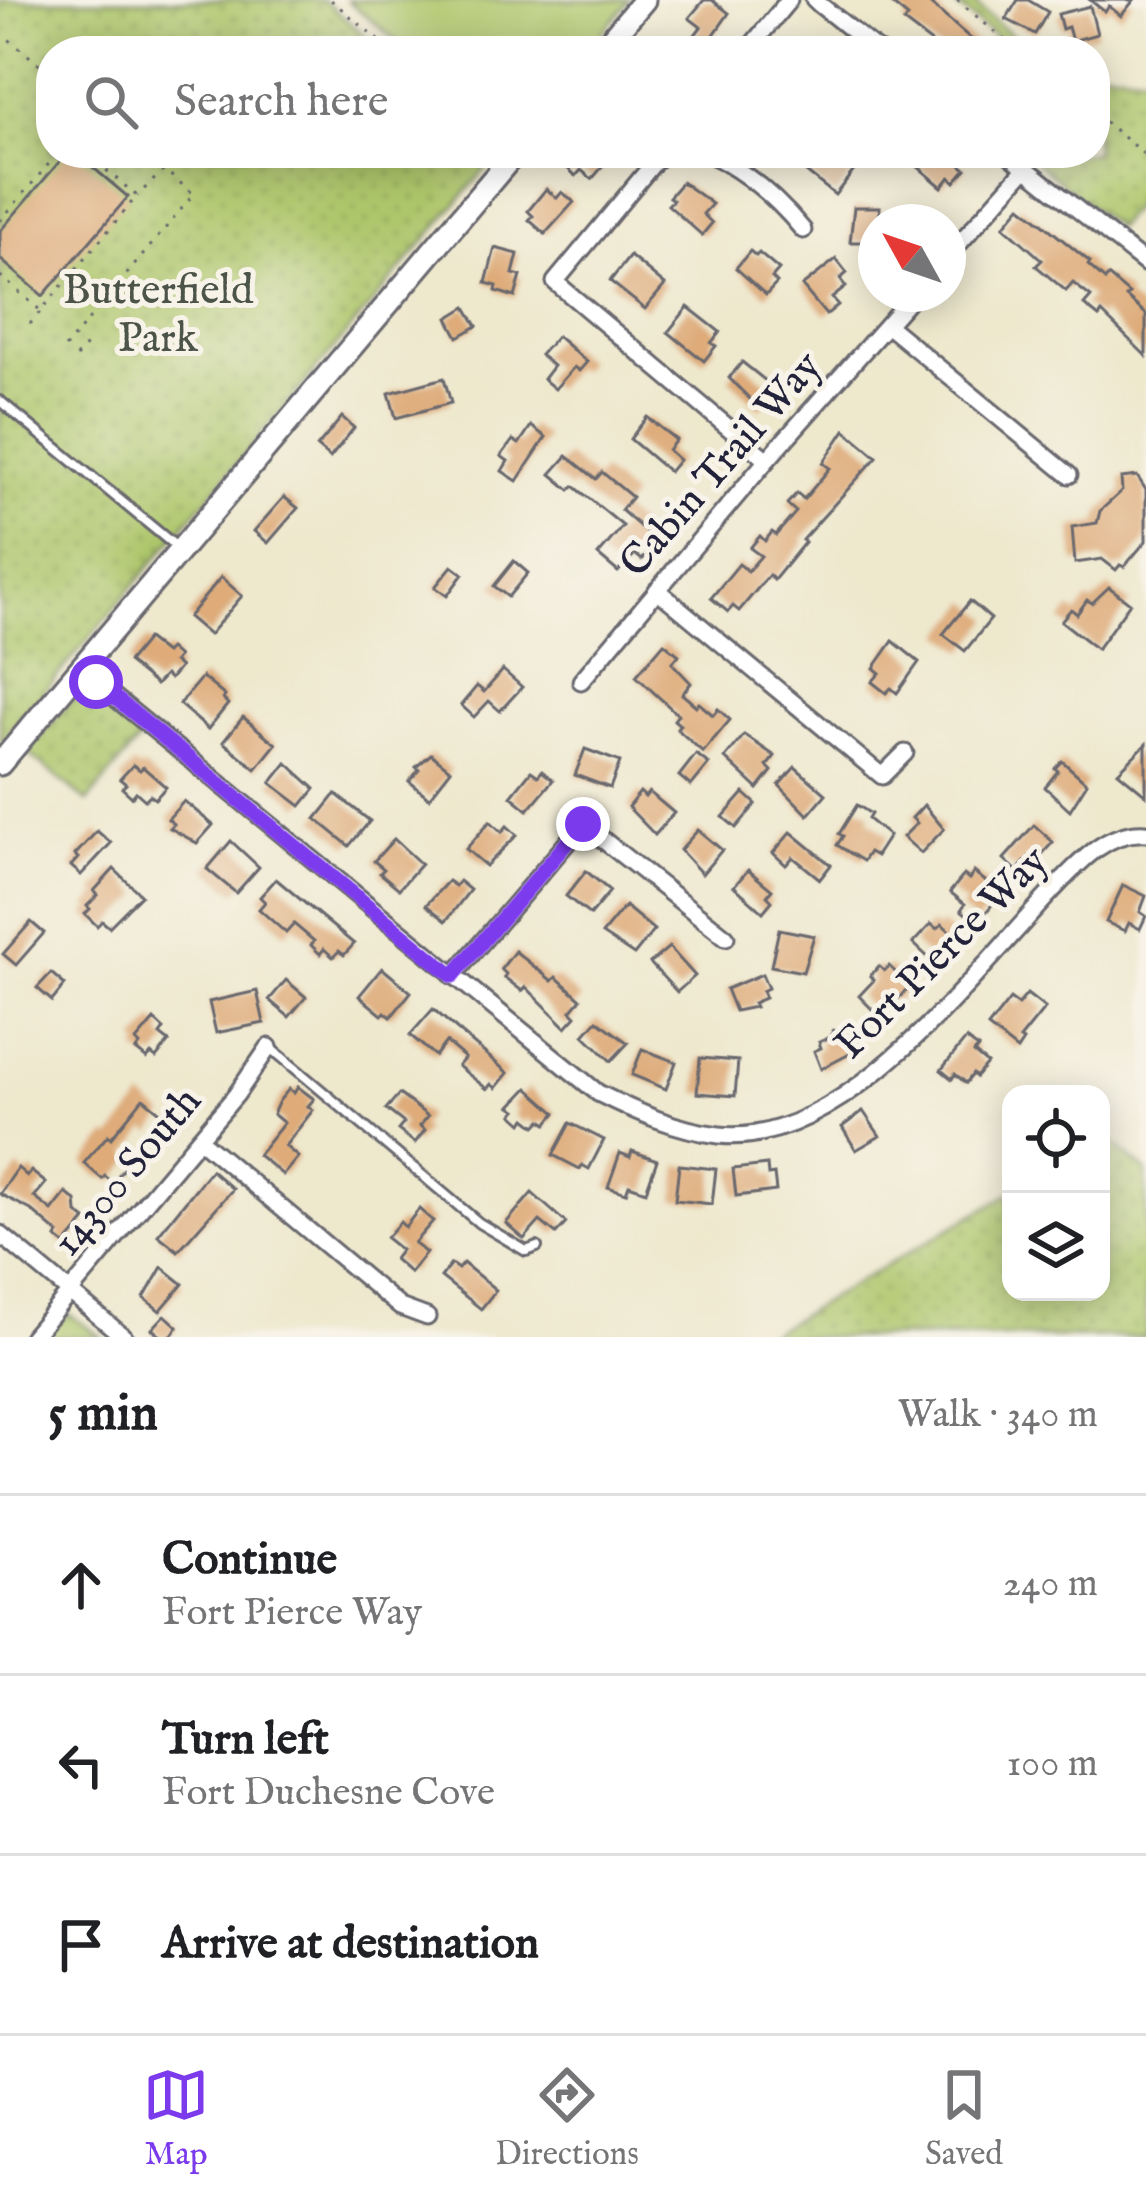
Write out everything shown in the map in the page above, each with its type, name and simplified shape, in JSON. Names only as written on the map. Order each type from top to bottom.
[{"type":"street","points":[[614,36],[644,0]]},
{"type":"street","points":[[759,36],[789,0]]},
{"type":"street","points":[[814,0],[859,36]]},
{"type":"street","points":[[0,764],[502,168]]},
{"type":"street","points":[[650,168],[555,282],[767,460]]},
{"type":"street","points":[[735,168],[780,202],[803,230]]},
{"type":"street","points":[[966,236],[1026,168],[1146,264]]},
{"type":"street","name":"Cabin Trail Way","points":[[581,681],[898,312]]},
{"type":"street","points":[[887,325],[1069,475]]},
{"type":"street","points":[[657,590],[882,776],[905,753]]},
{"type":"street","name":"Fort Pierce Way","points":[[80,669],[598,1093],[640,1114],[722,1136],[776,1129],[876,1076],[1078,863],[1124,831],[1146,833]]},
{"type":"street","points":[[453,976],[583,824],[726,938]]},
{"type":"street","name":"14300 South","points":[[32,1337],[199,1139],[269,1047]]},
{"type":"street","points":[[199,1139],[400,1307],[427,1316]]},
{"type":"street","points":[[0,1234],[124,1337]]},
{"type":"lane","points":[[0,401],[180,550]]},
{"type":"lane","points":[[269,1047],[479,1222],[526,1251],[537,1247]]},
{"type":"path","points":[[331,0],[374,36]]},
{"type":"path","points":[[957,0],[1000,36]]},
{"type":"path","points":[[0,32],[36,62]]},
{"type":"path","points":[[1110,126],[1146,156]]},
{"type":"path","points":[[0,221],[45,168]]},
{"type":"path","points":[[104,168],[137,196]]},
{"type":"path","points":[[30,324],[164,170],[194,194],[65,348]]},
{"type":"path","points":[[0,276],[42,312]]},
{"type":"path","points":[[76,357],[90,340]]},
{"type":"green space","name":"Butterfield Park","points":[[0,0],[323,0],[365,36],[36,36],[36,168],[486,168],[0,744]]},
{"type":"green space","points":[[347,0],[630,0],[600,36],[390,36]]},
{"type":"green space","points":[[950,0],[970,0],[1013,36],[994,36]]},
{"type":"green space","points":[[1110,71],[1146,75],[1146,192],[1116,228],[1044,168],[1110,168]]},
{"type":"green space","points":[[82,693],[98,696],[144,734],[87,802],[27,752]]},
{"type":"green space","points":[[1110,1141],[1146,1171],[1146,1337],[763,1337],[1002,1198],[1002,1301],[1110,1301]]},
{"type":"green space","points":[[70,1315],[102,1337],[44,1337],[59,1319]]},
{"type":"building","points":[[704,0],[712,0],[729,13],[713,36],[694,36],[701,27],[689,18]]},
{"type":"building","points":[[887,0],[926,0],[968,36],[922,36],[904,22],[908,17]]},
{"type":"building","points":[[1018,0],[1028,0],[1048,12],[1035,34],[1006,19]]},
{"type":"building","points":[[1090,0],[1134,0],[1121,16],[1109,6],[1105,12]]},
{"type":"building","points":[[1090,6],[1097,34],[1071,36],[1068,27],[1062,29],[1058,14]]},
{"type":"building","points":[[54,168],[94,168],[128,197],[43,296],[0,259],[0,231]]},
{"type":"building","points":[[567,168],[601,168],[592,179],[581,170],[576,176]]},
{"type":"building","points":[[801,168],[856,168],[835,195]]},
{"type":"building","points":[[920,168],[966,169],[955,182],[950,177],[942,187]]},
{"type":"building","points":[[682,182],[712,204],[703,214],[712,223],[702,235],[668,205]]},
{"type":"building","points":[[546,189],[557,198],[562,192],[574,202],[545,234],[529,220],[533,216],[528,211]]},
{"type":"building","points":[[1021,206],[1105,280],[1108,276],[1129,294],[1126,297],[1146,314],[1146,356],[1102,313],[1099,317],[1084,305],[1091,297],[1073,283],[1066,291],[1036,266],[1042,260],[1004,226]]},
{"type":"building","points":[[854,207],[858,207],[858,242],[850,242]]},
{"type":"building","points":[[495,248],[518,254],[513,274],[521,276],[515,297],[486,283]]},
{"type":"building","points":[[750,251],[779,270],[772,278],[777,283],[766,295],[736,268]]},
{"type":"building","points":[[630,256],[665,285],[645,309],[610,281]]},
{"type":"building","points":[[836,259],[847,273],[840,279],[846,287],[832,298],[838,305],[826,315],[802,286]]},
{"type":"building","points":[[466,307],[477,326],[458,337],[448,318]]},
{"type":"building","points":[[688,307],[720,332],[704,361],[668,332]]},
{"type":"building","points":[[557,336],[587,362],[579,371],[574,367],[555,389],[543,379],[553,366],[540,355]]},
{"type":"building","points":[[742,362],[771,385],[760,409],[729,378]]},
{"type":"building","points":[[444,378],[451,403],[396,418],[389,393]]},
{"type":"building","points":[[342,417],[354,428],[330,458],[317,447]]},
{"type":"building","points":[[647,417],[676,440],[668,450],[679,460],[669,472],[630,439]]},
{"type":"building","points":[[531,426],[546,437],[517,481],[502,471],[508,461],[501,456],[513,440],[519,444]]},
{"type":"building","points":[[845,430],[877,457],[802,540],[805,542],[774,580],[769,575],[739,611],[733,606],[728,612],[711,598],[739,564],[748,571],[761,556],[750,548],[760,536],[765,541],[772,532],[776,535],[796,512],[787,504],[797,493],[804,499],[830,468],[823,463]]},
{"type":"building","points":[[567,456],[596,479],[602,472],[632,497],[621,510],[658,542],[642,560],[635,554],[618,572],[598,555],[623,526],[574,486],[570,490],[551,474]]},
{"type":"building","points":[[1137,476],[1146,490],[1146,541],[1116,570],[1102,559],[1075,563],[1072,527],[1097,523],[1100,511],[1122,491],[1121,478]]},
{"type":"building","points":[[284,497],[298,508],[268,543],[254,531]]},
{"type":"building","points":[[514,561],[528,573],[508,597],[494,586]]},
{"type":"building","points":[[452,566],[463,574],[447,596],[435,587]]},
{"type":"building","points":[[221,577],[242,596],[209,635],[188,617]]},
{"type":"building","points":[[1109,587],[1130,603],[1097,649],[1061,621],[1071,609],[1077,614],[1087,600],[1092,603]]},
{"type":"building","points":[[970,601],[991,619],[965,651],[943,634]]},
{"type":"building","points":[[147,639],[165,653],[169,649],[180,667],[156,685],[128,662]]},
{"type":"building","points":[[893,641],[919,662],[897,693],[891,688],[886,693],[872,682],[880,673],[874,668]]},
{"type":"building","points":[[664,643],[679,655],[672,663],[691,683],[682,694],[713,715],[718,709],[730,720],[703,752],[677,729],[680,725],[674,720],[678,715],[636,676]]},
{"type":"building","points":[[503,670],[522,687],[500,711],[489,701],[474,717],[461,705],[477,686],[484,692]]},
{"type":"building","points":[[202,677],[228,704],[208,729],[179,704]]},
{"type":"building","points":[[243,717],[276,744],[256,769],[223,742]]},
{"type":"building","points":[[744,735],[775,756],[767,766],[772,771],[758,789],[725,758]]},
{"type":"building","points":[[1146,744],[1146,795],[1118,772]]},
{"type":"building","points":[[585,749],[620,762],[610,788],[575,775]]},
{"type":"building","points":[[431,754],[451,770],[429,798],[409,781]]},
{"type":"building","points":[[696,754],[709,764],[691,786],[679,776]]},
{"type":"building","points":[[1062,761],[1087,783],[1070,810],[1045,787]]},
{"type":"building","points":[[287,763],[315,789],[301,806],[271,783]]},
{"type":"building","points":[[133,765],[143,767],[166,787],[155,799],[150,795],[145,800],[136,792],[132,797],[122,788],[126,784],[120,779]]},
{"type":"building","points":[[795,767],[826,794],[808,815],[779,785]]},
{"type":"building","points":[[531,771],[538,776],[542,771],[553,780],[528,810],[511,796]]},
{"type":"building","points":[[640,792],[645,797],[649,792],[674,813],[655,835],[628,807]]},
{"type":"building","points":[[744,793],[756,804],[736,828],[723,817]]},
{"type":"building","points":[[336,794],[370,821],[349,846],[316,819]]},
{"type":"building","points":[[184,801],[213,825],[197,843],[170,828],[174,824],[168,819]]},
{"type":"building","points":[[857,805],[889,836],[876,856],[869,852],[863,861],[837,845]]},
{"type":"building","points":[[924,805],[944,829],[921,853],[903,837],[917,823],[912,818]]},
{"type":"building","points":[[490,821],[502,832],[507,826],[517,835],[486,866],[466,849]]},
{"type":"building","points":[[1034,825],[1053,842],[1035,862],[1029,857],[1017,871],[1004,859]]},
{"type":"building","points":[[698,830],[722,850],[702,874],[680,850]]},
{"type":"building","points":[[97,831],[111,843],[81,875],[71,866],[78,858],[75,855]]},
{"type":"building","points":[[791,832],[831,865],[820,879],[793,857],[786,865],[773,853]]},
{"type":"building","points":[[394,839],[421,864],[399,889],[374,861]]},
{"type":"building","points":[[231,841],[259,867],[236,893],[207,869]]},
{"type":"building","points":[[114,869],[141,895],[109,927],[102,921],[97,926],[85,914],[90,909],[87,906]]},
{"type":"building","points":[[748,870],[772,890],[767,896],[772,901],[763,912],[734,886]]},
{"type":"building","points":[[586,871],[610,891],[590,915],[566,896]]},
{"type":"building","points":[[974,872],[1001,894],[977,923],[950,892],[964,875],[969,879]]},
{"type":"building","points":[[276,879],[354,944],[344,955],[339,951],[333,957],[324,949],[320,954],[311,945],[314,941],[294,924],[286,933],[259,909],[265,902],[260,897]]},
{"type":"building","points":[[448,881],[455,886],[459,881],[470,890],[446,921],[426,905]]},
{"type":"building","points":[[1123,885],[1146,896],[1140,929],[1129,923],[1125,931],[1106,922]]},
{"type":"building","points":[[625,906],[654,930],[634,955],[602,934]]},
{"type":"building","points":[[31,922],[44,933],[16,965],[3,954]]},
{"type":"building","points":[[931,924],[937,929],[942,924],[956,937],[933,962],[913,943]]},
{"type":"building","points":[[779,929],[814,936],[803,972],[771,966]]},
{"type":"building","points":[[669,947],[695,976],[677,992],[650,963]]},
{"type":"building","points":[[515,951],[581,999],[571,1011],[576,1016],[566,1027],[526,987],[522,991],[504,977],[501,969]]},
{"type":"building","points":[[879,966],[884,971],[889,966],[910,986],[896,1001],[890,996],[875,1012],[859,996],[874,980],[870,976]]},
{"type":"building","points":[[382,968],[411,992],[391,1017],[359,996]]},
{"type":"building","points":[[51,973],[65,985],[52,1001],[37,988]]},
{"type":"building","points":[[762,974],[768,988],[762,991],[765,998],[753,1003],[755,1007],[735,1011],[726,989]]},
{"type":"building","points":[[286,980],[306,997],[289,1017],[269,1000]]},
{"type":"building","points":[[257,991],[264,1023],[216,1033],[209,1002]]},
{"type":"building","points":[[1027,994],[1045,1008],[1020,1039],[1017,1050],[988,1027],[1010,999],[1018,1005]]},
{"type":"building","points":[[433,1009],[508,1073],[496,1088],[491,1084],[487,1089],[458,1066],[465,1058],[446,1042],[435,1056],[410,1035]]},
{"type":"building","points":[[154,1020],[169,1042],[156,1058],[151,1054],[147,1059],[136,1050],[140,1045],[136,1041]]},
{"type":"building","points":[[597,1020],[628,1043],[611,1061],[584,1035]]},
{"type":"building","points":[[851,1028],[859,1049],[821,1069],[814,1051],[821,1048],[819,1042],[831,1037],[833,1030]]},
{"type":"building","points":[[966,1039],[987,1064],[966,1083],[941,1070]]},
{"type":"building","points":[[642,1049],[676,1062],[666,1089],[632,1075]]},
{"type":"building","points":[[700,1058],[738,1061],[735,1096],[697,1093]]},
{"type":"building","points":[[298,1087],[314,1099],[308,1106],[313,1110],[285,1146],[298,1157],[283,1175],[258,1155],[284,1123],[273,1114],[279,1101],[289,1089],[294,1093]]},
{"type":"building","points":[[528,1088],[556,1113],[547,1124],[542,1120],[536,1126],[526,1118],[523,1123],[513,1114],[517,1110],[511,1106]]},
{"type":"building","points":[[399,1094],[428,1116],[415,1143],[398,1130],[404,1123],[386,1109]]},
{"type":"building","points":[[143,1098],[165,1116],[152,1133],[147,1129],[128,1153],[134,1158],[112,1182],[105,1176],[102,1179],[84,1163]]},
{"type":"building","points":[[863,1111],[880,1136],[856,1150],[842,1127]]},
{"type":"building","points":[[570,1123],[604,1140],[589,1169],[553,1155]]},
{"type":"building","points":[[632,1151],[657,1160],[646,1191],[629,1185],[626,1193],[608,1187],[620,1153],[630,1157]]},
{"type":"building","points":[[679,1165],[716,1169],[712,1204],[675,1200]]},
{"type":"building","points":[[767,1165],[768,1175],[774,1174],[776,1191],[736,1196],[733,1169]]},
{"type":"building","points":[[18,1168],[46,1183],[34,1197],[52,1211],[66,1193],[76,1201],[77,1213],[86,1220],[65,1245],[31,1210],[0,1194]]},
{"type":"building","points":[[211,1170],[233,1189],[178,1251],[158,1235]]},
{"type":"building","points":[[532,1193],[566,1223],[556,1234],[540,1221],[524,1239],[506,1223]]},
{"type":"building","points":[[419,1209],[433,1221],[414,1243],[426,1253],[410,1273],[394,1259],[401,1250],[386,1238],[400,1222],[405,1227]]},
{"type":"building","points":[[463,1263],[496,1290],[481,1309],[441,1277],[451,1264],[458,1269]]},
{"type":"building","points":[[162,1267],[183,1284],[160,1311],[144,1298]]},
{"type":"building","points":[[165,1315],[178,1327],[170,1337],[152,1329]]},
{"type":"route","points":[[96,682],[453,976],[583,824]]}]
